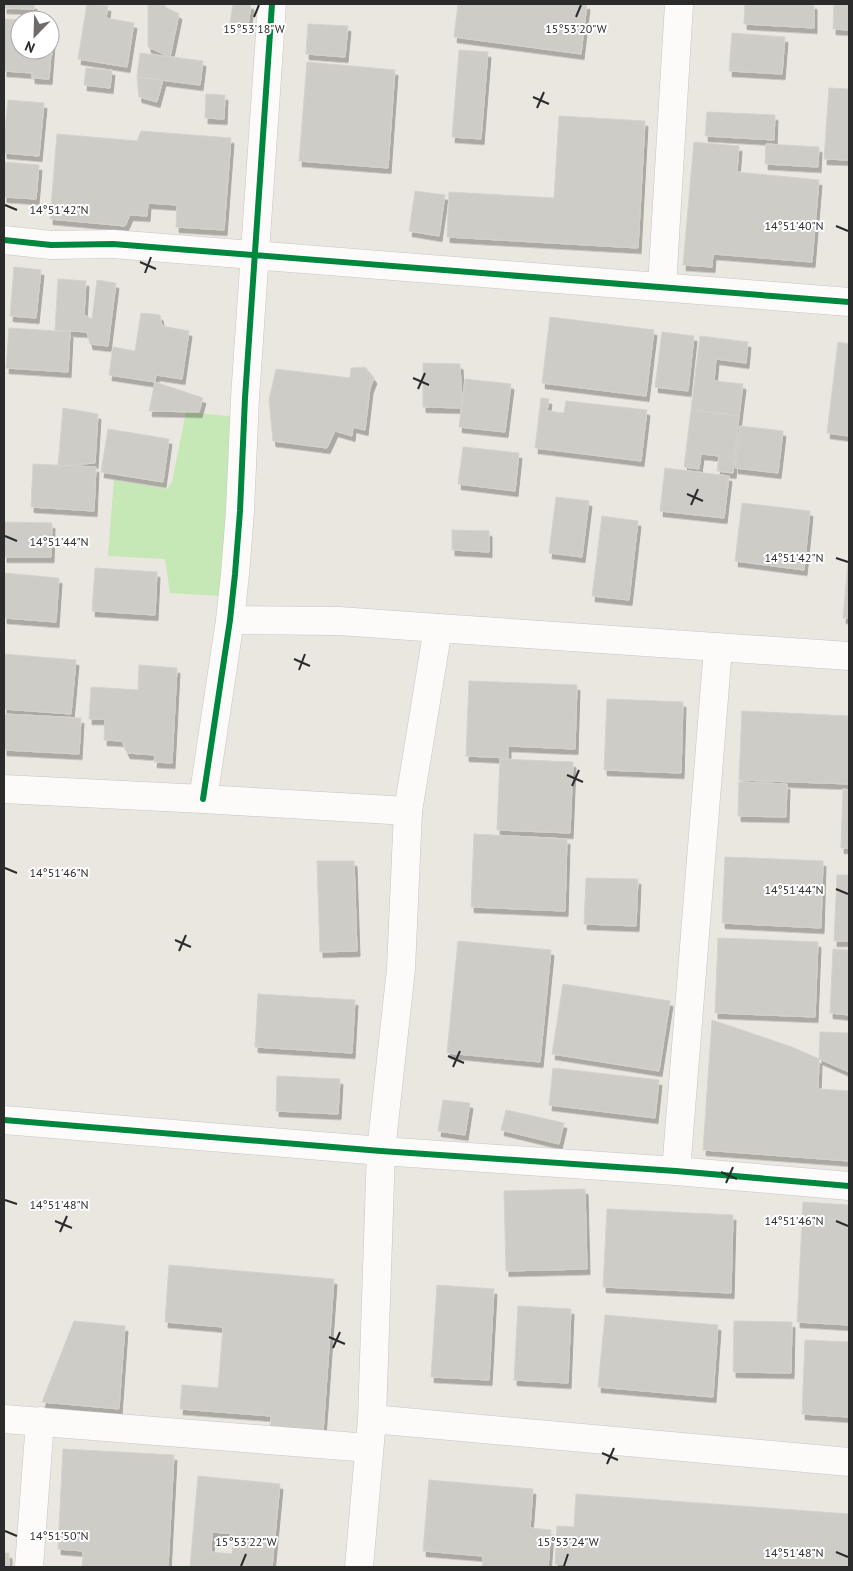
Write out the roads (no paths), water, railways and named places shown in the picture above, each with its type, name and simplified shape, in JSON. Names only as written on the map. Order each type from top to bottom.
[{"type":"street","points":[[203,799],[230,620],[240,511],[254,255],[272,4]]},
{"type":"street","points":[[662,286],[679,4]]},
{"type":"street","points":[[4,240],[51,245],[114,244],[849,302]]},
{"type":"street","points":[[230,620],[340,621],[849,656]]},
{"type":"street","points":[[359,1567],[372,1419],[381,1151],[401,969],[408,811],[438,628]]},
{"type":"street","points":[[676,1171],[718,648]]},
{"type":"street","points":[[4,789],[408,811]]},
{"type":"street","points":[[4,1120],[381,1151],[676,1171],[849,1186]]},
{"type":"street","points":[[4,1419],[369,1448]]},
{"type":"street","points":[[372,1419],[849,1462]]},
{"type":"street","points":[[29,1567],[40,1421]]}]
